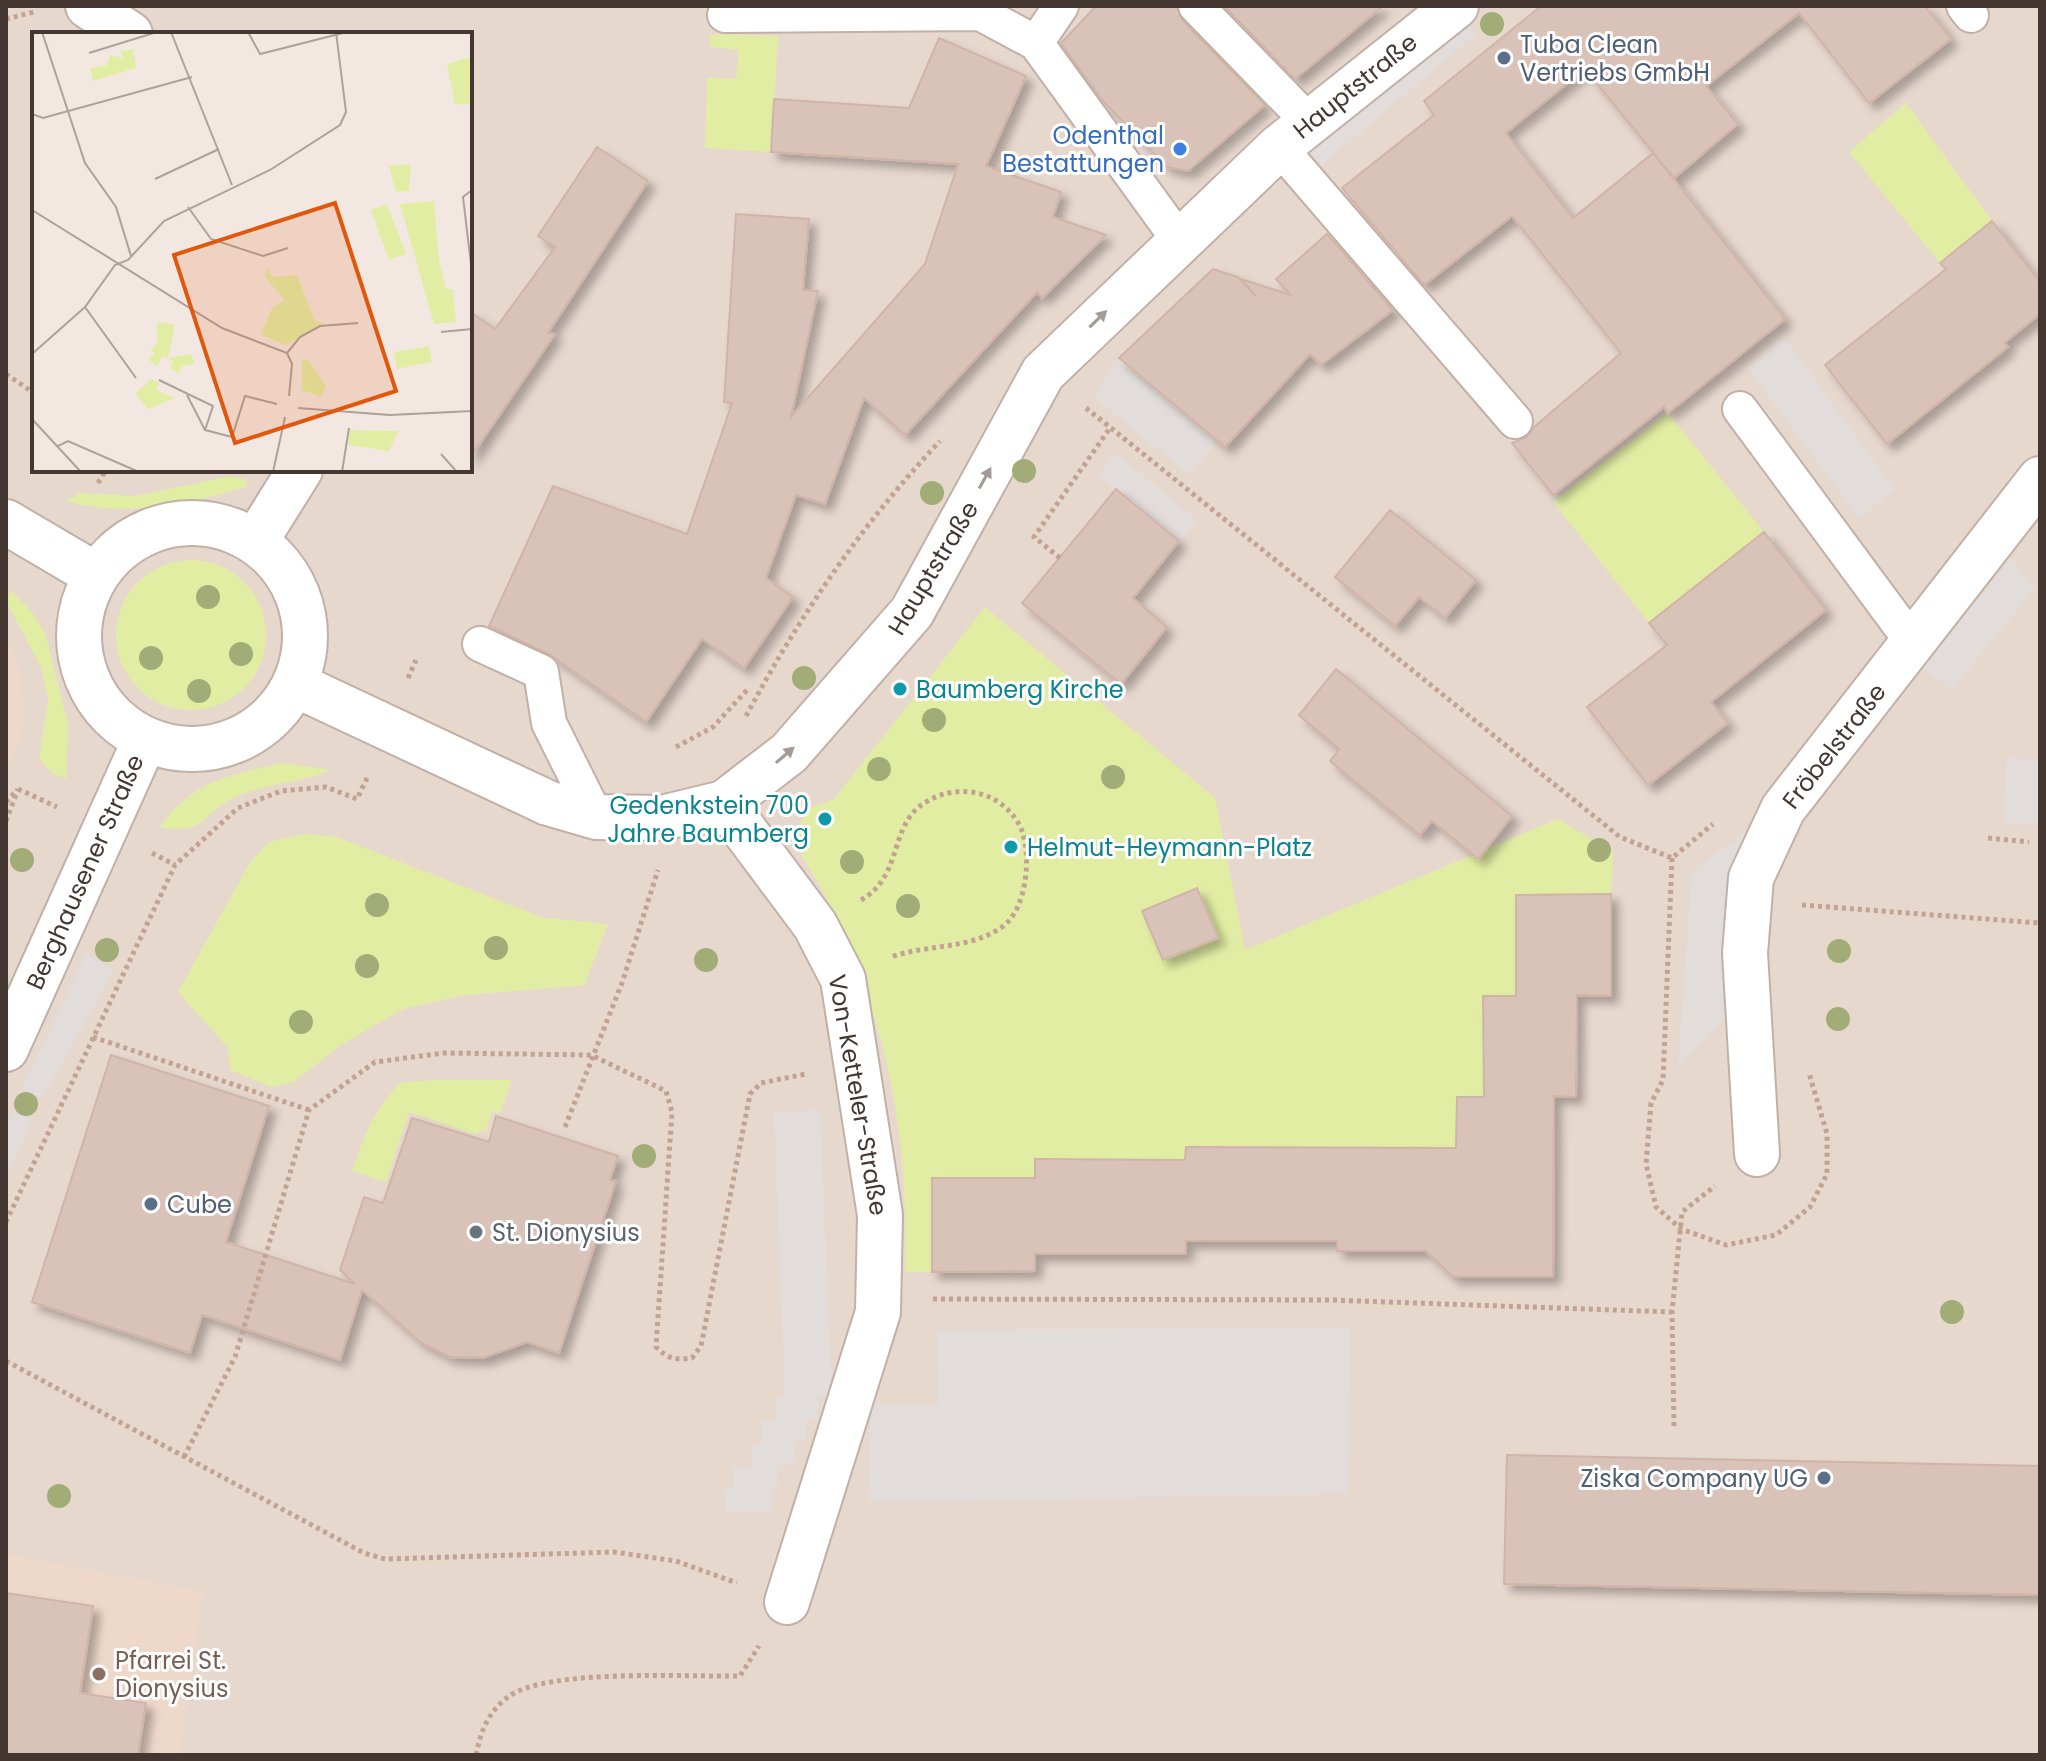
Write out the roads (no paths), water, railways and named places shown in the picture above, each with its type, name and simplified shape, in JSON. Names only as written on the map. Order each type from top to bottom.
[{"type":"street","name":"Hauptstraße","points":[[294,684],[548,803],[596,817],[662,818],[724,803],[789,753],[912,612],[1043,373],[1179,240],[1294,135],[1456,6]]},
{"type":"street","points":[[67,8],[125,32]]},
{"type":"street","points":[[255,542],[299,472]]},
{"type":"street","name":"Fröbelstraße","points":[[1757,1154],[1745,953],[1751,878],[1783,809],[2040,479]]},
{"type":"street","points":[[6,522],[96,575]]},
{"type":"street","points":[[186,522],[222,527],[255,542],[278,563],[295,590],[304,621],[303,653],[294,684],[274,713],[247,735],[214,747],[179,749],[145,740],[112,718],[90,687],[79,650],[81,611],[96,575],[120,548],[151,530],[186,522]]},
{"type":"street","name":"Berghausener Straße","points":[[6,1049],[145,740]]},
{"type":"street","name":"Von-Ketteler-Straße","points":[[724,803],[815,925],[843,979],[880,1215],[878,1312],[787,1602]]},
{"type":"lane","points":[[1036,43],[1061,6]]},
{"type":"lane","points":[[1196,6],[1515,421]]},
{"type":"lane","points":[[725,15],[980,13],[1036,43],[1179,240]]},
{"type":"lane","points":[[1740,409],[1913,643]]},
{"type":"lane","points":[[480,644],[541,672],[549,723],[596,817]]},
{"type":"place","name":"Tuba Clean Vertriebs GmbH","points":[[1504,58]]},
{"type":"place","name":"Odenthal Bestattungen","points":[[1180,149]]},
{"type":"place","name":"Baumberg Kirche","points":[[900,689]]},
{"type":"place","name":"Gedenkstein 700 Jahre Baumberg","points":[[825,819]]},
{"type":"place","name":"Helmut-Heymann-Platz","points":[[1011,847]]},
{"type":"place","name":"Cube","points":[[151,1204]]},
{"type":"place","name":"St. Dionysius","points":[[476,1232]]},
{"type":"place","name":"Ziska Company UG","points":[[1824,1478]]},
{"type":"place","name":"Pfarrei St. Dionysius","points":[[99,1674]]}]
